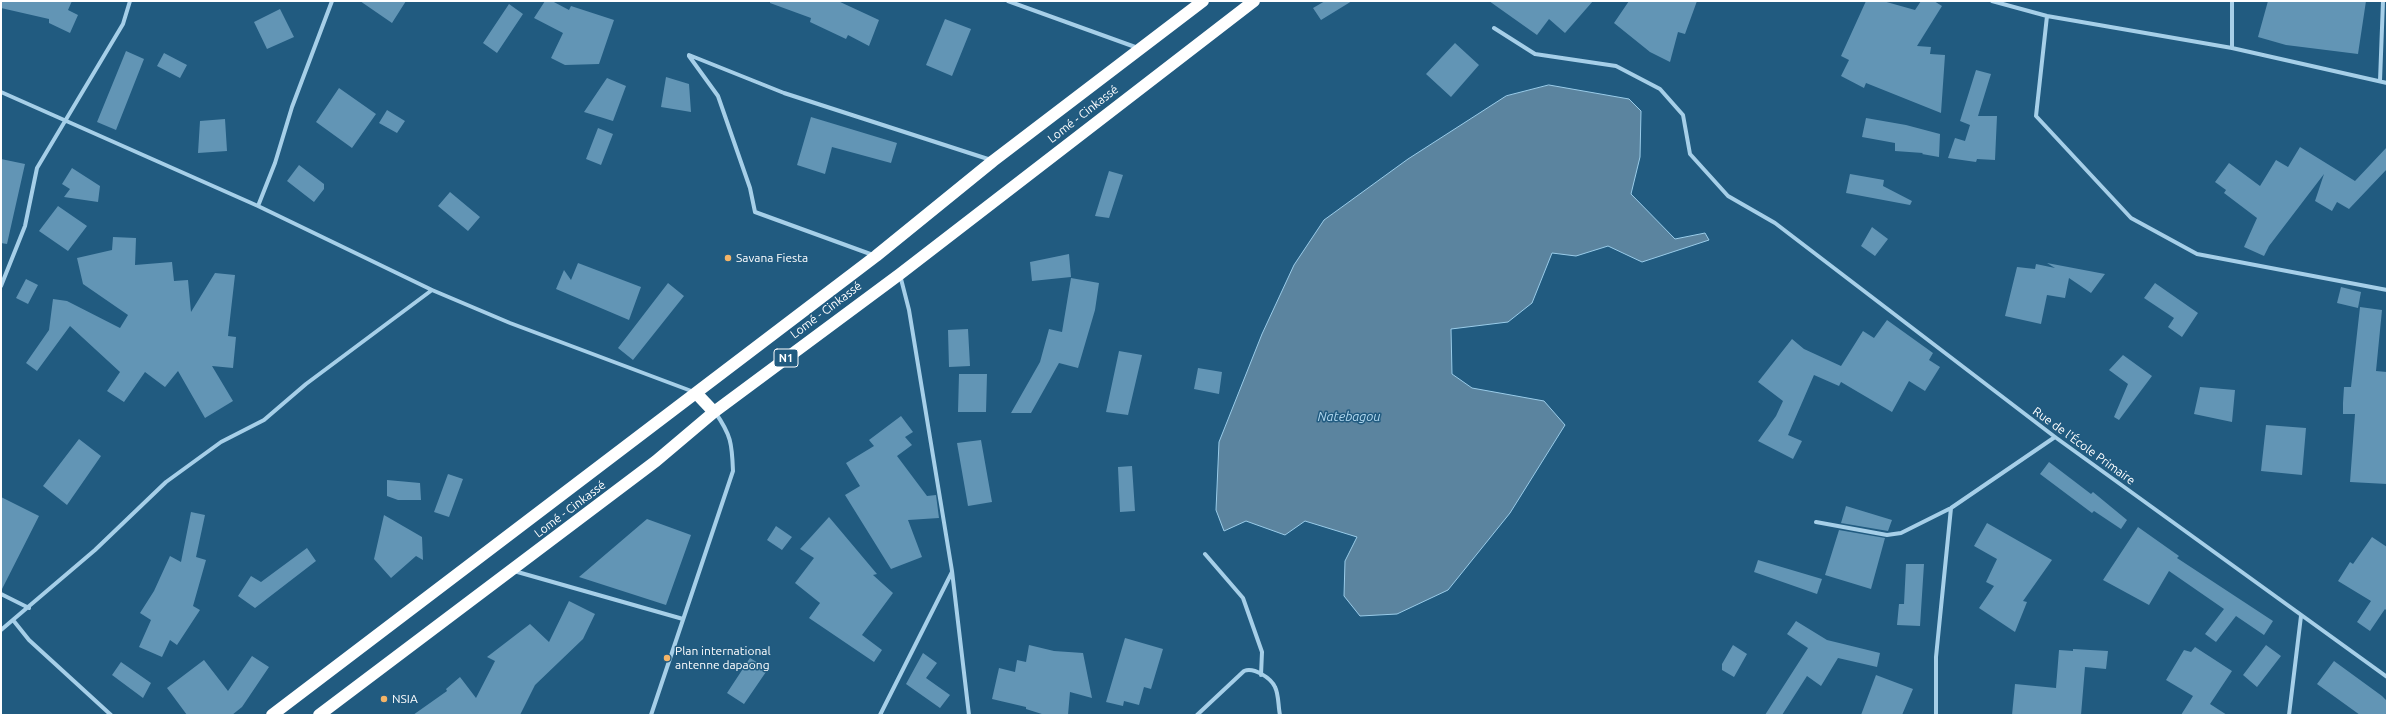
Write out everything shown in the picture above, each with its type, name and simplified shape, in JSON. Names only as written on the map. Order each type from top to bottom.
[{"type":"highway","name":"Lomé - Cinkassé","points":[[272,715],[876,256],[993,161],[1203,1]]},
{"type":"highway","name":"Lomé - Cinkassé","points":[[319,715],[656,461],[714,412],[900,274],[1254,1]]},
{"type":"highway","points":[[696,393],[714,412]]},
{"type":"street","points":[[1,286],[25,226],[37,168],[123,24],[130,1]]},
{"type":"street","points":[[258,206],[275,163],[292,107],[332,1]]},
{"type":"street","points":[[1008,1],[1140,49]]},
{"type":"street","points":[[1992,1],[2046,16],[2232,48],[2387,83]]},
{"type":"street","points":[[2232,1],[2232,48]]},
{"type":"street","points":[[2380,81],[2383,1]]},
{"type":"street","points":[[2046,16],[2036,116],[2131,218],[2196,254],[2387,290]]},
{"type":"street","name":"Rue de l'École Primaire","points":[[1494,28],[1535,54],[1616,66],[1660,88],[1683,115],[1690,154],[1728,196],[1775,223],[2055,438],[2387,677]]},
{"type":"street","points":[[876,256],[755,212],[750,188],[718,96],[689,55],[784,93],[993,161]]},
{"type":"street","points":[[1,92],[65,119],[258,206],[432,290],[510,323],[696,393]]},
{"type":"street","points":[[900,274],[909,310],[952,571],[969,715]]},
{"type":"street","points":[[1,630],[29,608],[95,550],[166,482],[221,442],[264,420],[306,384],[432,290]]},
{"type":"street","points":[[651,715],[733,471],[732,448],[728,432],[714,412]]},
{"type":"street","points":[[1816,522],[1894,535],[1950,508],[2055,438]]},
{"type":"street","points":[[1936,715],[1936,657],[1950,508]]},
{"type":"street","points":[[1205,554],[1243,598],[1262,652],[1261,675]]},
{"type":"street","points":[[512,570],[683,619]]},
{"type":"street","points":[[880,715],[952,571]]},
{"type":"street","points":[[1,594],[29,608]]},
{"type":"street","points":[[2289,715],[2301,616]]},
{"type":"street","points":[[13,620],[29,640],[111,715]]},
{"type":"street","points":[[1197,715],[1244,671],[1250,670],[1261,675],[1275,687],[1280,715]]},
{"type":"water","name":"Natebagou","points":[[1549,85],[1629,99],[1641,111],[1640,157],[1631,194],[1675,239],[1705,233],[1709,240],[1642,262],[1608,246],[1576,256],[1552,253],[1532,303],[1508,322],[1451,329],[1452,374],[1472,388],[1544,401],[1565,425],[1510,513],[1448,590],[1397,614],[1360,616],[1344,596],[1345,561],[1357,537],[1305,521],[1285,535],[1246,521],[1224,531],[1216,510],[1219,442],[1262,334],[1294,265],[1324,220],[1408,159],[1506,96]]},
{"type":"building","points":[[1,1],[72,1],[68,10],[78,15],[70,33],[49,23],[49,19],[1,8]]},
{"type":"building","points":[[360,1],[406,1],[392,23]]},
{"type":"building","points":[[545,1],[552,1],[569,10],[571,6],[614,20],[599,64],[565,65],[551,58],[563,33],[534,18]]},
{"type":"building","points":[[770,1],[838,1],[879,20],[869,46],[848,35],[846,39],[810,22],[811,18],[770,3]]},
{"type":"building","points":[[1325,1],[1352,1],[1321,20],[1313,8]]},
{"type":"building","points":[[1489,1],[1593,1],[1565,33],[1549,19],[1537,35]]},
{"type":"building","points":[[1629,1],[1697,1],[1685,34],[1678,32],[1670,62],[1650,52],[1614,23]]},
{"type":"building","points":[[1866,1],[1883,1],[1915,10],[1921,1],[1934,1],[1942,6],[1917,46],[1931,47],[1930,54],[1945,55],[1941,113],[1866,83],[1864,88],[1841,76],[1849,60],[1841,56]]},
{"type":"building","points":[[2268,1],[2366,1],[2358,54],[2286,45],[2258,37]]},
{"type":"building","points":[[509,4],[523,14],[497,53],[483,43]]},
{"type":"building","points":[[280,9],[294,37],[267,49],[254,22]]},
{"type":"building","points":[[945,19],[971,29],[952,76],[926,65]]},
{"type":"building","points":[[1455,43],[1479,65],[1451,97],[1426,74]]},
{"type":"building","points":[[126,51],[144,59],[116,130],[97,122]]},
{"type":"building","points":[[164,53],[187,65],[180,78],[157,66]]},
{"type":"building","points":[[1976,70],[1991,74],[1978,116],[1997,116],[1995,160],[1977,159],[1976,162],[1948,158],[1955,138],[1965,141],[1970,125],[1960,121]]},
{"type":"building","points":[[666,77],[689,84],[691,112],[661,107]]},
{"type":"building","points":[[607,78],[626,86],[613,121],[584,112]]},
{"type":"building","points":[[339,88],[376,114],[352,148],[316,122]]},
{"type":"building","points":[[387,110],[405,121],[397,133],[379,123]]},
{"type":"building","points":[[811,117],[897,143],[891,163],[832,147],[825,174],[797,165]]},
{"type":"building","points":[[1866,118],[1906,125],[1940,134],[1939,157],[1922,154],[1923,153],[1895,151],[1895,143],[1862,137]]},
{"type":"building","points":[[225,119],[227,151],[198,153],[200,121]]},
{"type":"building","points":[[598,128],[613,134],[601,165],[586,159]]},
{"type":"building","points":[[2300,147],[2355,181],[2387,147],[2387,169],[2349,209],[2337,202],[2332,211],[2315,201],[2324,174],[2269,246],[2264,256],[2244,247],[2257,218],[2224,193],[2226,190],[2215,182],[2229,163],[2260,186],[2276,160],[2288,167]]},
{"type":"building","points":[[1,159],[25,164],[7,244],[1,243]]},
{"type":"building","points":[[299,165],[324,184],[324,189],[314,202],[287,181]]},
{"type":"building","points":[[72,168],[100,186],[98,202],[64,197],[70,189],[62,184]]},
{"type":"building","points":[[1109,171],[1123,175],[1109,218],[1095,216]]},
{"type":"building","points":[[1850,174],[1884,180],[1883,186],[1912,201],[1910,205],[1846,193]]},
{"type":"building","points":[[450,192],[480,217],[468,231],[438,206]]},
{"type":"building","points":[[58,206],[87,226],[68,251],[39,231]]},
{"type":"building","points":[[1872,227],[1888,239],[1875,256],[1861,246]]},
{"type":"building","points":[[113,237],[136,238],[135,265],[172,262],[174,281],[188,280],[191,312],[215,273],[235,275],[228,336],[236,337],[233,368],[212,366],[233,401],[205,418],[178,371],[165,387],[145,372],[124,402],[107,391],[120,372],[70,326],[37,371],[26,363],[49,330],[53,299],[67,301],[120,328],[128,315],[83,284],[77,258],[112,250]]},
{"type":"building","points":[[1069,254],[1071,277],[1032,281],[1030,262]]},
{"type":"building","points":[[578,263],[641,287],[629,320],[556,289],[564,270],[571,280]]},
{"type":"building","points":[[2047,263],[2105,274],[2091,293],[2069,278],[2065,298],[2047,295],[2041,324],[2005,316],[2017,267],[2035,269],[2036,264],[2055,268]]},
{"type":"building","points":[[1071,278],[1099,283],[1095,310],[1078,368],[1059,363],[1031,413],[1011,413],[1040,362],[1049,329],[1062,332]]},
{"type":"building","points":[[26,279],[38,285],[28,304],[16,298]]},
{"type":"building","points":[[668,283],[684,296],[633,360],[618,348]]},
{"type":"building","points":[[2155,283],[2198,313],[2182,337],[2168,327],[2174,318],[2144,298]]},
{"type":"building","points":[[2341,287],[2361,292],[2358,308],[2337,303]]},
{"type":"building","points":[[2360,307],[2382,310],[2376,371],[2387,372],[2387,484],[2350,482],[2355,414],[2343,414],[2343,403],[2344,387],[2351,387]]},
{"type":"building","points":[[1887,320],[1933,353],[1929,360],[1940,367],[1925,391],[1909,381],[1892,412],[1841,382],[1839,386],[1814,375],[1788,435],[1802,441],[1793,459],[1758,441],[1776,416],[1783,401],[1758,382],[1792,339],[1804,349],[1841,366],[1863,331],[1874,338]]},
{"type":"building","points":[[968,329],[970,366],[949,367],[948,330]]},
{"type":"building","points":[[1119,351],[1142,355],[1128,415],[1106,412]]},
{"type":"building","points":[[2123,355],[2152,376],[2119,420],[2114,417],[2128,384],[2109,370]]},
{"type":"building","points":[[1198,368],[1222,372],[1219,394],[1194,389]]},
{"type":"building","points":[[959,374],[987,374],[986,412],[958,412]]},
{"type":"building","points":[[2200,387],[2235,390],[2232,422],[2194,414]]},
{"type":"building","points":[[901,416],[913,432],[905,437],[912,445],[897,456],[927,496],[936,495],[939,518],[908,520],[922,557],[891,569],[845,495],[860,486],[846,463],[874,446],[869,440]]},
{"type":"building","points":[[2266,425],[2306,428],[2302,475],[2261,471]]},
{"type":"building","points":[[79,439],[101,456],[67,505],[43,486]]},
{"type":"building","points":[[981,440],[992,502],[968,506],[957,443]]},
{"type":"building","points":[[2049,462],[2091,494],[2093,492],[2127,520],[2121,529],[2094,511],[2092,513],[2040,474]]},
{"type":"building","points":[[1132,466],[1135,511],[1120,512],[1118,467]]},
{"type":"building","points":[[448,474],[463,479],[449,517],[434,512]]},
{"type":"building","points":[[387,480],[420,483],[421,500],[398,500],[387,496]]},
{"type":"building","points":[[1,497],[39,516],[1,591]]},
{"type":"building","points":[[1846,506],[1892,520],[1888,531],[1841,523]]},
{"type":"building","points":[[191,512],[205,515],[196,557],[206,560],[193,606],[200,610],[177,645],[170,640],[162,657],[139,647],[151,620],[140,613],[154,591],[170,556],[181,562]]},
{"type":"building","points":[[384,515],[422,537],[423,560],[416,556],[391,578],[374,559]]},
{"type":"building","points":[[829,517],[877,574],[873,575],[893,593],[862,635],[882,650],[874,662],[809,618],[820,603],[795,583],[814,558],[800,549]]},
{"type":"building","points":[[647,519],[691,535],[666,605],[579,577]]},
{"type":"building","points":[[1987,523],[2052,560],[2023,601],[2027,602],[2015,632],[1979,608],[1994,586],[1986,582],[1997,559],[1974,546]]},
{"type":"building","points":[[776,526],[792,537],[782,550],[767,540]]},
{"type":"building","points":[[2138,527],[2179,556],[2177,558],[2273,621],[2264,635],[2236,616],[2216,642],[2205,634],[2224,609],[2169,571],[2149,605],[2103,580]]},
{"type":"building","points":[[1839,530],[1885,538],[1871,589],[1825,575]]},
{"type":"building","points":[[2372,537],[2387,547],[2387,611],[2385,609],[2370,631],[2357,622],[2371,601],[2338,581],[2350,562],[2353,564]]},
{"type":"building","points":[[307,548],[316,561],[255,608],[238,596],[251,576],[261,582]]},
{"type":"building","points":[[1758,560],[1822,579],[1817,594],[1754,572]]},
{"type":"building","points":[[1906,564],[1924,564],[1920,626],[1897,625],[1899,604],[1904,604]]},
{"type":"building","points":[[569,601],[595,614],[583,639],[535,685],[520,715],[413,715],[447,691],[446,689],[460,677],[476,698],[495,661],[487,657],[530,624],[549,642]]},
{"type":"building","points":[[1796,621],[1827,640],[1880,653],[1877,667],[1838,658],[1821,686],[1807,676],[1782,715],[1765,715],[1808,648],[1787,634]]},
{"type":"building","points":[[1125,638],[1163,649],[1151,689],[1144,687],[1139,705],[1124,701],[1123,706],[1106,702]]},
{"type":"building","points":[[1029,645],[1054,651],[1083,653],[1092,698],[1070,692],[1068,715],[1045,715],[1026,709],[1026,707],[992,699],[999,668],[1015,672],[1017,660],[1026,662]]},
{"type":"building","points":[[1733,645],[1747,654],[1734,677],[1722,670],[1722,664]]},
{"type":"building","points":[[2266,645],[2281,656],[2257,687],[2243,675]]},
{"type":"building","points":[[2195,647],[2232,671],[2210,704],[2227,715],[2181,715],[2193,696],[2166,680],[2184,650],[2191,652]]},
{"type":"building","points":[[2073,649],[2108,651],[2106,669],[2085,667],[2081,715],[2012,715],[2015,684],[2056,688],[2059,650],[2073,651]]},
{"type":"building","points":[[923,653],[937,663],[926,678],[950,695],[940,708],[906,684]]},
{"type":"building","points":[[252,656],[269,667],[242,707],[232,715],[187,715],[167,688],[204,660],[228,691]]},
{"type":"building","points":[[750,658],[768,669],[744,704],[727,693]]},
{"type":"building","points":[[2334,661],[2387,701],[2387,715],[2360,715],[2317,684]]},
{"type":"building","points":[[121,662],[151,683],[143,698],[112,675]]},
{"type":"building","points":[[1876,675],[1913,689],[1902,715],[1861,715]]},
{"type":"place","name":"Savana Fiesta","points":[[728,258]]},
{"type":"place","name":"Plan international antenne dapaong","points":[[667,658]]},
{"type":"place","name":"NSIA","points":[[384,699]]}]
